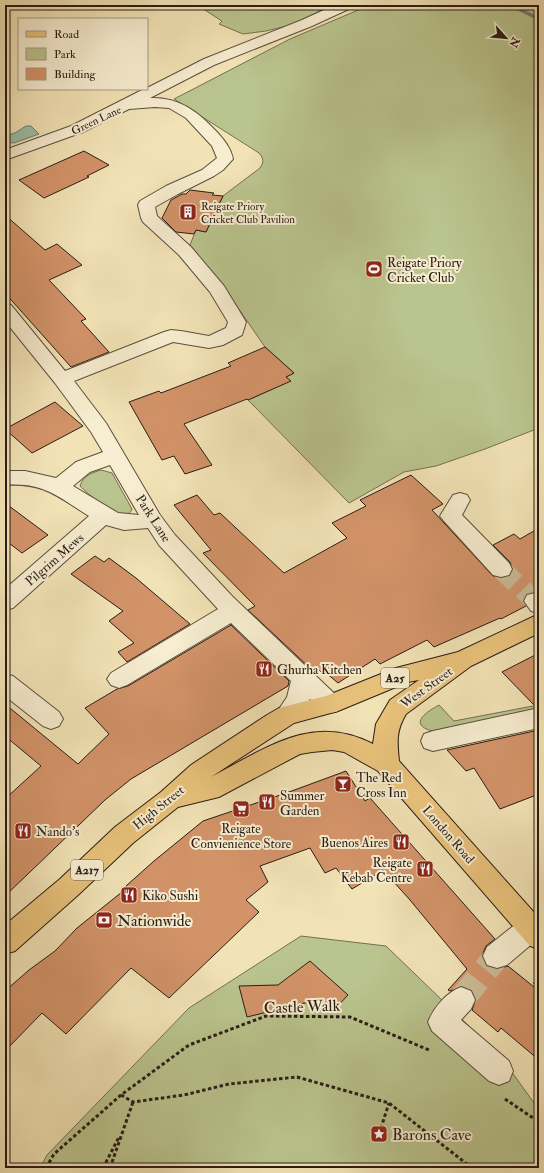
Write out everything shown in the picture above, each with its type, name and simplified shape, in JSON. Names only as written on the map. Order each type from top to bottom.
[{"type":"main road","name":"West Street","points":[[387,764],[385,739],[388,724],[398,707],[463,660],[539,623]]},
{"type":"main road","name":"West Street","points":[[330,704],[404,674],[463,660]]},
{"type":"main road","name":"High Street","points":[[5,942],[69,887],[124,835],[170,799],[200,772],[287,715],[330,704]]},
{"type":"main road","name":"London Road","points":[[170,799],[210,790],[294,746],[308,743],[344,742],[364,750],[387,764],[535,932]]},
{"type":"street","name":"Green Lane","points":[[5,155],[77,129],[129,104],[209,62],[307,23],[346,5]]},
{"type":"street","points":[[270,37],[275,24],[296,13]]},
{"type":"street","points":[[62,380],[171,336],[186,338],[198,342],[212,343],[226,338],[234,331],[236,322],[218,290],[185,251],[149,218],[146,204],[217,167],[225,159],[224,152],[196,118],[180,107],[170,103],[156,102],[129,104]]},
{"type":"street","name":"Park Lane","points":[[5,309],[99,428],[153,520],[167,540],[233,611],[330,704]]},
{"type":"street","points":[[58,487],[83,466],[116,455]]},
{"type":"street","points":[[5,478],[28,479],[58,487],[117,522],[129,524],[153,520]]},
{"type":"street","points":[[460,500],[451,516],[501,569]]},
{"type":"street","name":"Pilgrim Mews","points":[[5,602],[103,515]]},
{"type":"street","points":[[119,678],[233,611]]},
{"type":"street","points":[[287,715],[296,705],[302,690],[303,678]]},
{"type":"street","points":[[5,683],[51,719]]},
{"type":"street","points":[[433,741],[539,718]]},
{"type":"street","points":[[497,956],[535,932]]},
{"type":"street","points":[[461,1000],[442,1022],[499,1083]]},
{"type":"path","points":[[534,984],[539,979]]},
{"type":"path","name":"Castle Walk","points":[[46,1168],[54,1154],[121,1095],[189,1045],[266,1016],[350,1017],[434,1054]]},
{"type":"path","points":[[121,1095],[133,1102],[184,1095],[229,1084],[297,1077],[389,1103],[472,1168]]},
{"type":"path","points":[[499,1083],[538,1119]]},
{"type":"path","points":[[110,1168],[133,1102]]},
{"type":"path","points":[[379,1134],[389,1103]]},
{"type":"path","points":[[103,1168],[123,1129]]},
{"type":"green space","points":[[197,5],[331,5],[295,24],[266,31],[243,34],[219,24],[222,21]]},
{"type":"green space","name":"Reigate Priory Cricket Club","points":[[370,5],[539,5],[539,428],[436,466],[404,472],[349,503],[248,400],[290,381],[286,377],[294,373],[265,347],[227,292],[190,245],[196,230],[206,232],[223,196],[260,168],[263,162],[262,157],[259,153],[174,99],[290,39]]},
{"type":"green space","points":[[101,470],[112,473],[132,509],[129,513],[125,515],[115,512],[95,499],[80,486],[88,475]]},
{"type":"green space","points":[[439,705],[454,721],[533,706],[538,711],[432,731],[425,728],[421,725],[420,721],[425,714]]},
{"type":"green space","points":[[301,936],[386,946],[501,1057],[539,1110],[539,1168],[40,1168],[47,1155],[189,1008]]},
{"type":"shaded area","points":[[26,126],[31,126],[39,134],[14,143],[5,142],[5,136],[15,133]]},
{"type":"building","points":[[84,151],[109,165],[87,176],[89,177],[44,198],[19,180]]},
{"type":"building","name":"Reigate Priory Cricket Club Pavilion","points":[[190,190],[214,193],[212,195],[223,196],[206,232],[196,230],[194,234],[176,232],[162,218],[171,200],[182,194],[186,194]]},
{"type":"building","points":[[5,215],[45,250],[57,244],[82,265],[49,280],[86,319],[81,321],[109,352],[71,367],[5,293]]},
{"type":"building","points":[[265,347],[294,373],[286,377],[291,381],[248,400],[247,399],[184,424],[212,465],[185,474],[174,456],[162,460],[129,402],[159,391],[161,393],[231,366],[228,363]]},
{"type":"building","points":[[55,402],[83,426],[32,453],[5,429]]},
{"type":"building","points":[[411,475],[443,504],[432,510],[493,576],[501,578],[509,576],[513,570],[510,562],[493,545],[514,534],[520,539],[539,528],[539,592],[527,594],[523,600],[526,606],[501,619],[500,618],[434,647],[427,640],[380,664],[375,659],[338,683],[325,672],[323,674],[317,668],[313,671],[248,610],[255,606],[203,553],[211,550],[174,505],[197,495],[214,515],[220,513],[284,573],[347,538],[332,523],[366,506],[360,500]]},
{"type":"building","points":[[5,503],[48,535],[22,553],[5,540]]},
{"type":"building","points":[[95,556],[104,562],[109,558],[136,578],[190,624],[127,662],[118,652],[134,643],[109,621],[123,611],[71,574]]},
{"type":"building","points":[[231,625],[289,681],[288,686],[131,779],[105,800],[5,896],[5,799],[41,766],[5,736],[5,704],[78,764],[109,734],[85,708],[117,689],[128,686]]},
{"type":"building","points":[[539,653],[539,707],[536,707],[502,672]]},
{"type":"building","points":[[539,730],[539,794],[500,809],[474,768],[466,771],[447,750]]},
{"type":"building","points":[[346,771],[365,801],[370,798],[495,939],[486,946],[482,955],[486,966],[497,969],[508,966],[539,991],[539,1060],[501,1028],[498,1032],[472,1010],[476,999],[472,990],[462,986],[450,991],[448,990],[467,969],[383,870],[352,889],[336,868],[325,873],[310,848],[260,866],[268,882],[246,900],[259,912],[169,998],[131,968],[66,1034],[42,1013],[5,1051],[5,991],[29,970],[55,951],[77,928],[127,888],[126,886],[154,861],[203,821]]},
{"type":"building","points":[[310,961],[348,995],[333,1011],[309,1002],[247,1017],[239,986],[278,985]]},
{"type":"waterway","points":[[510,5],[539,19]]},
{"type":"tunnel","points":[[501,569],[535,601]]},
{"type":"tunnel","points":[[461,1000],[497,956]]},
{"type":"place","name":"Reigate Priory Cricket Club Pavilion","points":[[188,212]]},
{"type":"place","name":"Reigate Priory Cricket Club","points":[[374,269]]},
{"type":"place","name":"Ghurha Kitchen","points":[[264,669]]},
{"type":"place","name":"The Red Cross Inn","points":[[343,784]]},
{"type":"place","name":"Summer Garden","points":[[267,802]]},
{"type":"place","name":"Reigate Convienience Store","points":[[241,809]]},
{"type":"place","name":"Nando's","points":[[23,831]]},
{"type":"place","name":"Buenos Aires","points":[[401,842]]},
{"type":"place","name":"Reigate Kebab Centre","points":[[425,869]]},
{"type":"place","name":"Kiko Sushi","points":[[129,895]]},
{"type":"place","name":"Nationwide","points":[[104,920]]},
{"type":"place","name":"Barons Cave","points":[[379,1134]]}]
